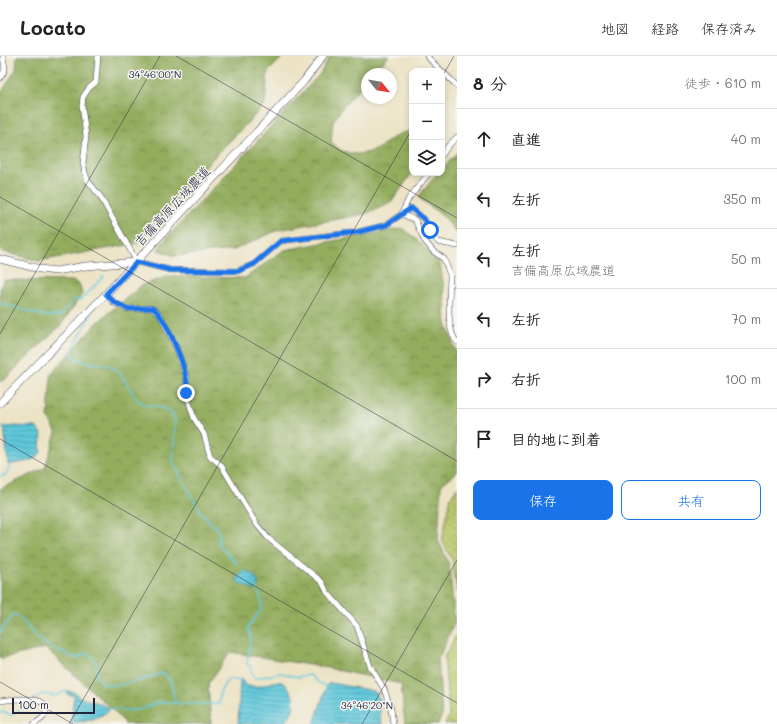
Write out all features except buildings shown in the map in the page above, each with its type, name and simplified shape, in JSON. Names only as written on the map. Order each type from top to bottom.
[{"type":"street","points":[[0,78],[6,67],[3,56]]},
{"type":"street","points":[[98,56],[96,82],[89,88],[83,97],[82,106],[86,136],[84,173],[88,181],[100,196],[137,262]]},
{"type":"street","name":"吉備高原広域農道","points":[[0,403],[137,262],[304,81],[323,56]]},
{"type":"street","points":[[427,56],[436,67],[446,74],[457,86]]},
{"type":"street","points":[[445,150],[457,137]]},
{"type":"street","points":[[402,214],[409,198],[427,176]]},
{"type":"street","points":[[0,259],[40,269],[56,271],[86,266],[137,262],[170,270],[238,271],[254,264],[281,241],[358,232],[386,225],[411,208],[424,219],[438,242],[457,246]]},
{"type":"street","points":[[402,214],[415,220],[424,240],[433,251],[444,259],[448,267],[450,275],[450,324],[457,342]]},
{"type":"street","points":[[106,294],[114,302],[128,309],[152,308],[160,315],[173,341],[187,378],[186,393],[194,418],[204,434],[210,456],[221,465],[264,534],[322,582],[328,592],[357,626],[370,666],[384,689],[391,708],[393,724]]},
{"type":"street","points":[[0,701],[21,699],[42,702],[46,709],[44,716],[34,724]]},
{"type":"green space","points":[[17,56],[284,56],[268,72],[265,105],[212,159],[138,243],[39,261],[0,251],[0,95],[16,69]]},
{"type":"green space","points":[[330,56],[389,56],[378,68],[361,68],[361,87],[342,108],[333,122],[331,141],[340,150],[353,154],[359,154],[373,151],[397,135],[409,132],[410,176],[391,203],[365,214],[278,230],[234,250],[175,256],[158,250],[163,242],[320,74]]},
{"type":"green space","points":[[457,153],[457,233],[445,218],[418,197],[436,176],[445,176],[445,166]]},
{"type":"green space","points":[[403,228],[440,263],[444,289],[446,323],[457,352],[457,472],[441,485],[438,540],[449,564],[455,622],[438,659],[442,715],[438,724],[405,724],[401,684],[328,668],[230,652],[208,684],[211,724],[124,724],[125,723],[112,709],[45,648],[0,659],[0,489],[45,468],[56,432],[48,417],[51,374],[99,321],[142,285],[169,276],[245,278],[284,250]]},
{"type":"green space","points":[[4,280],[73,281],[80,285],[82,294],[61,325],[0,382],[0,289]]},
{"type":"green space","points":[[457,487],[457,592],[452,560],[442,540],[450,498]]},
{"type":"green space","points":[[457,634],[457,724],[445,724],[449,716],[444,657]]},
{"type":"water","points":[[4,427],[36,427],[42,435],[40,445],[41,452],[34,459],[9,465]]},
{"type":"water","points":[[245,569],[258,579],[258,586],[254,590],[241,584],[236,579]]},
{"type":"water","points":[[240,679],[247,686],[258,686],[273,682],[284,683],[290,689],[294,702],[292,712],[285,722],[238,724]]},
{"type":"water","points":[[330,683],[374,691],[377,694],[379,702],[382,724],[314,724],[327,685]]},
{"type":"water","points":[[67,691],[74,692],[77,696],[110,709],[102,715],[92,719],[81,722],[71,722],[74,696],[67,694]]},
{"type":"waterway","points":[[0,303],[45,316],[60,316],[76,299],[80,300],[84,297],[104,276]]},
{"type":"waterway","points":[[92,314],[73,348],[72,356],[84,362],[113,367],[121,375],[140,402],[145,405],[160,407],[169,411],[173,415],[175,421],[173,462],[200,511],[219,531],[219,545],[237,564]]},
{"type":"waterway","points":[[0,428],[5,428]]},
{"type":"waterway","points":[[0,477],[6,474],[11,464]]},
{"type":"waterway","points":[[256,586],[262,602],[261,610],[248,629],[251,635],[247,664],[250,666],[252,676],[255,678],[282,673],[297,677],[310,675],[319,683],[328,687]]},
{"type":"waterway","points":[[0,633],[13,615],[16,615],[36,637],[56,651],[66,653],[71,657],[77,658],[87,653],[91,655],[96,663],[96,676],[99,680],[108,685],[147,679],[164,673],[171,682],[175,700],[174,702]]},
{"type":"waterway","points":[[109,709],[137,710],[158,702],[219,704],[220,692],[228,679],[241,681]]},
{"type":"waterway","points":[[36,698],[43,694],[57,696],[60,693],[67,692]]},
{"type":"waterway","points":[[0,713],[3,712],[11,715],[24,708],[25,703],[35,702]]},
{"type":"route","points":[[186,393],[187,378],[176,347],[160,315],[152,308],[128,309],[114,302],[106,294],[137,262],[170,270],[238,271],[254,264],[281,241],[358,232],[386,225],[411,208],[424,219],[430,230]]}]
